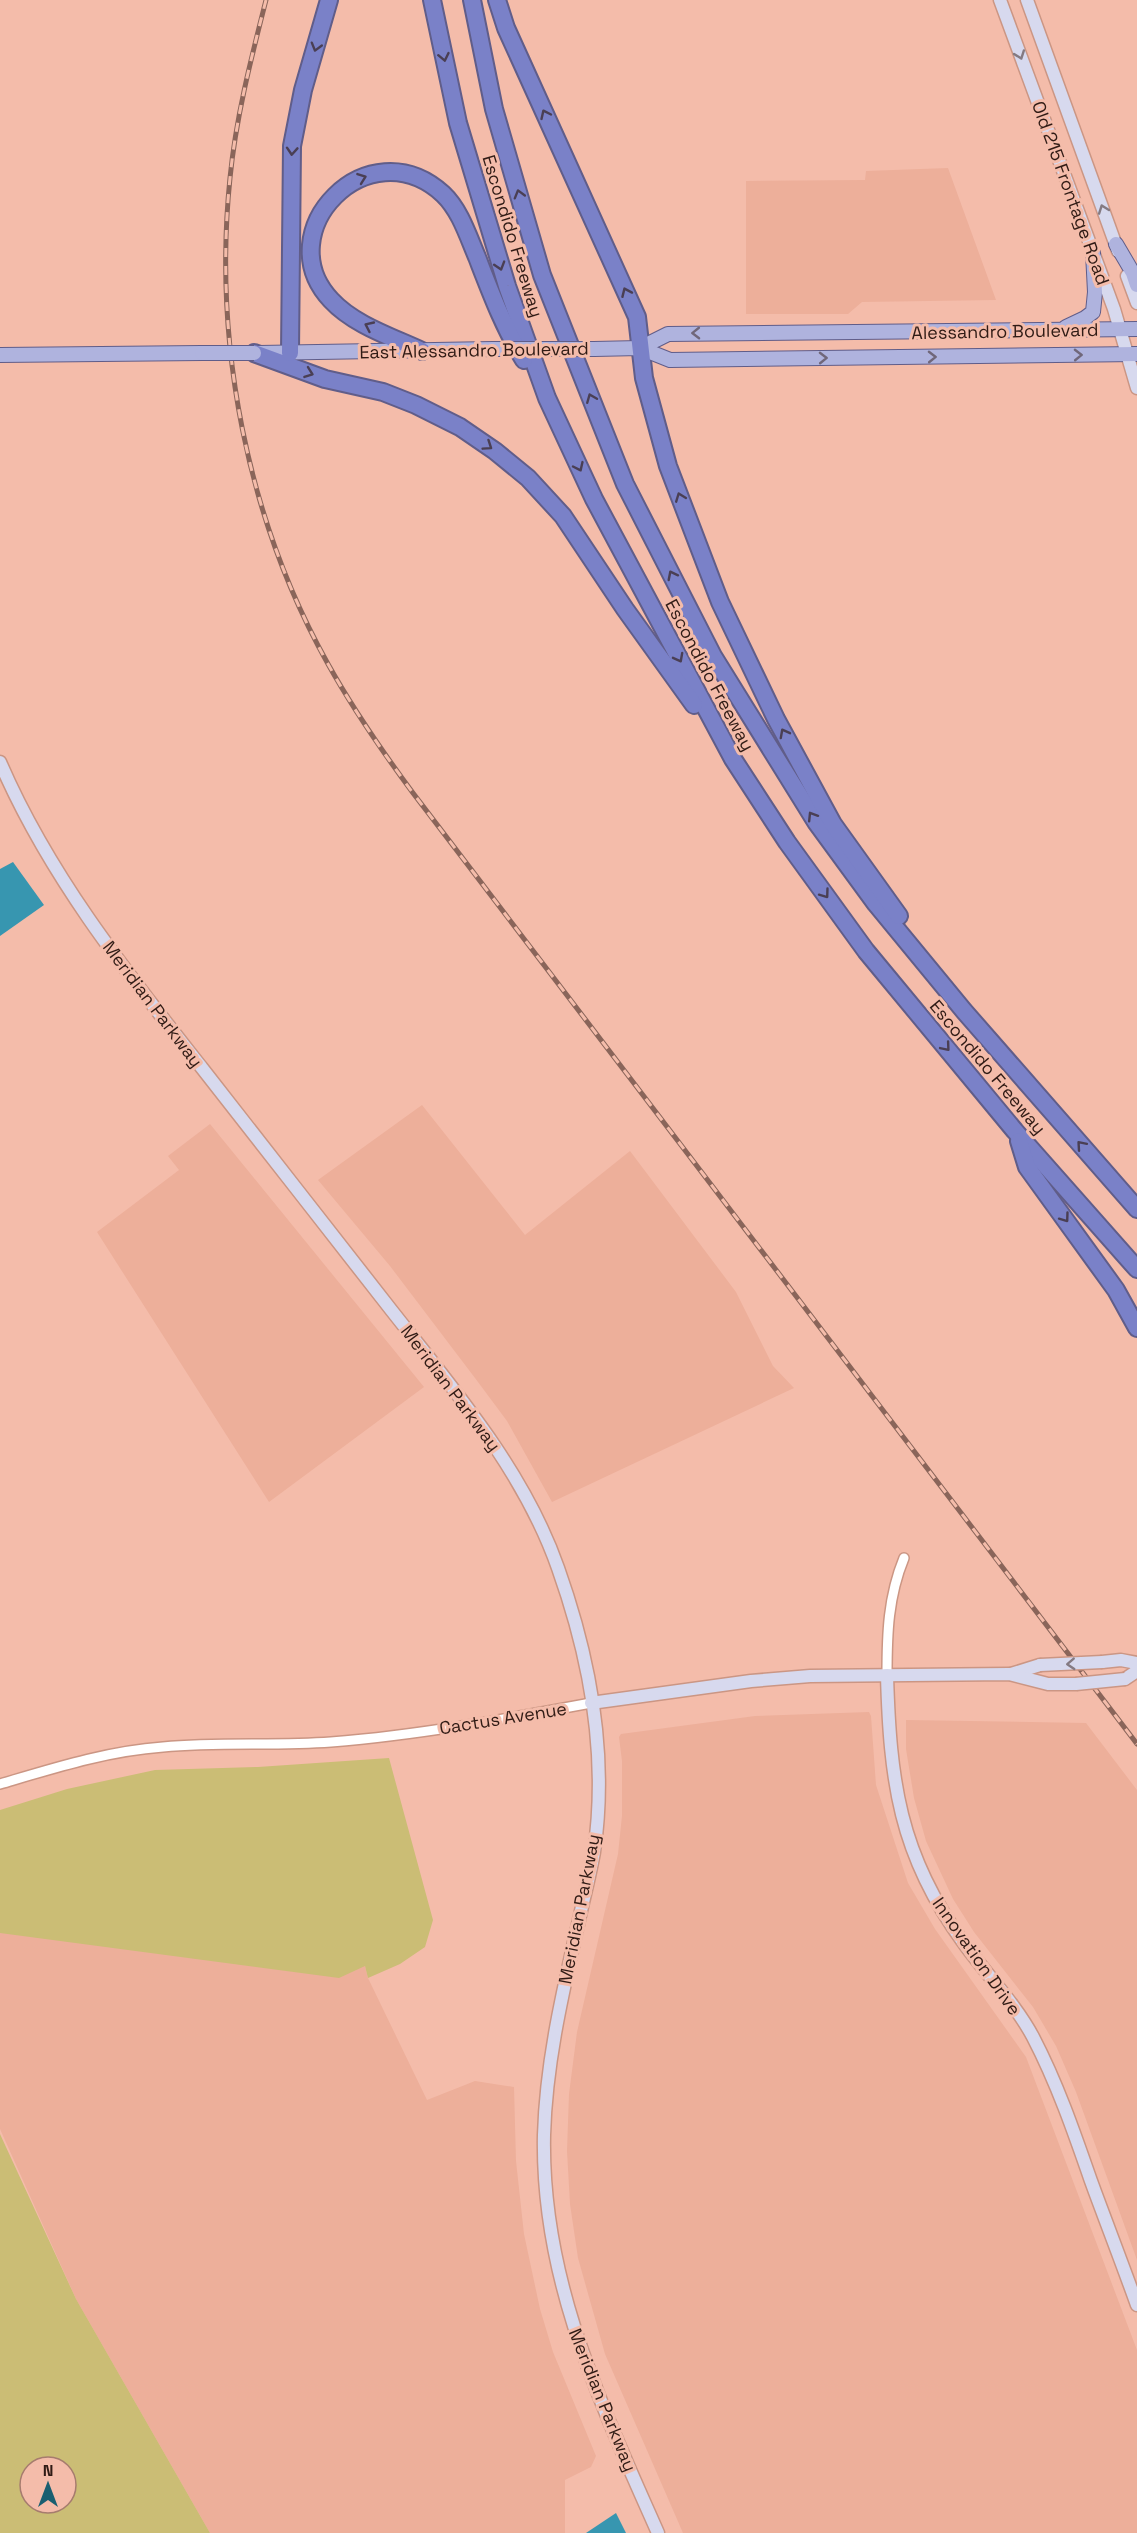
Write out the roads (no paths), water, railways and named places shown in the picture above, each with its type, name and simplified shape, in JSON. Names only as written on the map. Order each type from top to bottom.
[{"type":"highway","points":[[290,353],[292,146],[303,90],[329,0]]},
{"type":"highway","name":"Escondido Freeway","points":[[432,0],[458,123],[507,286],[548,398],[594,499],[733,759],[787,842],[866,951],[1015,1131],[1137,1269]]},
{"type":"highway","name":"Escondido Freeway","points":[[472,0],[494,109],[542,274],[625,484],[713,656],[816,822],[876,904],[964,1011],[1137,1208]]},
{"type":"highway","points":[[497,0],[506,28],[637,317],[644,378],[668,466],[720,602],[776,719],[833,824],[964,1011]]},
{"type":"highway","points":[[422,351],[353,319],[329,299],[316,274],[312,253],[314,233],[326,204],[337,192],[354,181],[376,173],[396,172],[414,176],[430,184],[453,205],[509,336],[548,398]]},
{"type":"highway","points":[[254,353],[325,379],[382,392],[416,405],[460,427],[528,478],[564,516],[624,609],[733,759]]},
{"type":"highway","points":[[1015,1131],[1027,1167],[1112,1283],[1137,1328]]},
{"type":"main road","name":"Old 215 Frontage Road","points":[[1000,0],[1121,330],[1132,354],[1137,388]]},
{"type":"main road","name":"Old 215 Frontage Road","points":[[1027,0],[1137,303]]},
{"type":"main road","points":[[1116,244],[1133,273],[1137,285]]},
{"type":"main road","points":[[1060,330],[1093,312],[1095,292],[1093,253]]},
{"type":"main road","name":"Alessandro Boulevard","points":[[873,332],[1137,329]]},
{"type":"main road","name":"East Alessandro Boulevard","points":[[640,348],[668,334],[873,332]]},
{"type":"main road","name":"East Alessandro Boulevard","points":[[290,353],[640,348],[670,360],[874,357]]},
{"type":"main road","points":[[0,355],[290,353]]},
{"type":"main road","name":"Alessandro Boulevard","points":[[874,357],[1132,354]]},
{"type":"main road","name":"Meridian Parkway","points":[[0,762],[38,842],[66,887],[127,972],[477,1418],[531,1507],[558,1566],[575,1621],[596,1724],[598,1759],[595,1843],[554,2030],[547,2078],[544,2139],[547,2205],[559,2277],[576,2337],[597,2395],[658,2533]]},
{"type":"main road","name":"Cactus Avenue","points":[[1010,1674],[1040,1665],[1121,1660],[1137,1663]]},
{"type":"main road","name":"Cactus Avenue","points":[[591,1703],[751,1681],[810,1676],[1010,1674],[1048,1684],[1125,1679],[1137,1671]]},
{"type":"main road","name":"Innovation Drive","points":[[886,1676],[890,1756],[898,1801],[909,1842],[936,1902],[962,1941],[1031,2033],[1050,2071],[1137,2304]]},
{"type":"street","name":"Innovation Drive","points":[[886,1676],[891,1593],[904,1558]]},
{"type":"street","name":"Cactus Avenue","points":[[0,1784],[78,1760],[134,1750],[342,1741],[495,1721],[591,1703]]},
{"type":"water","points":[[13,862],[44,905],[0,936],[0,869]]},
{"type":"water","points":[[616,2513],[626,2533],[586,2533]]},
{"type":"railway","points":[[266,0],[245,88],[230,178],[226,240],[227,303],[232,366],[242,428],[257,490],[276,550],[300,608],[347,697],[413,793],[1137,1744]]}]
